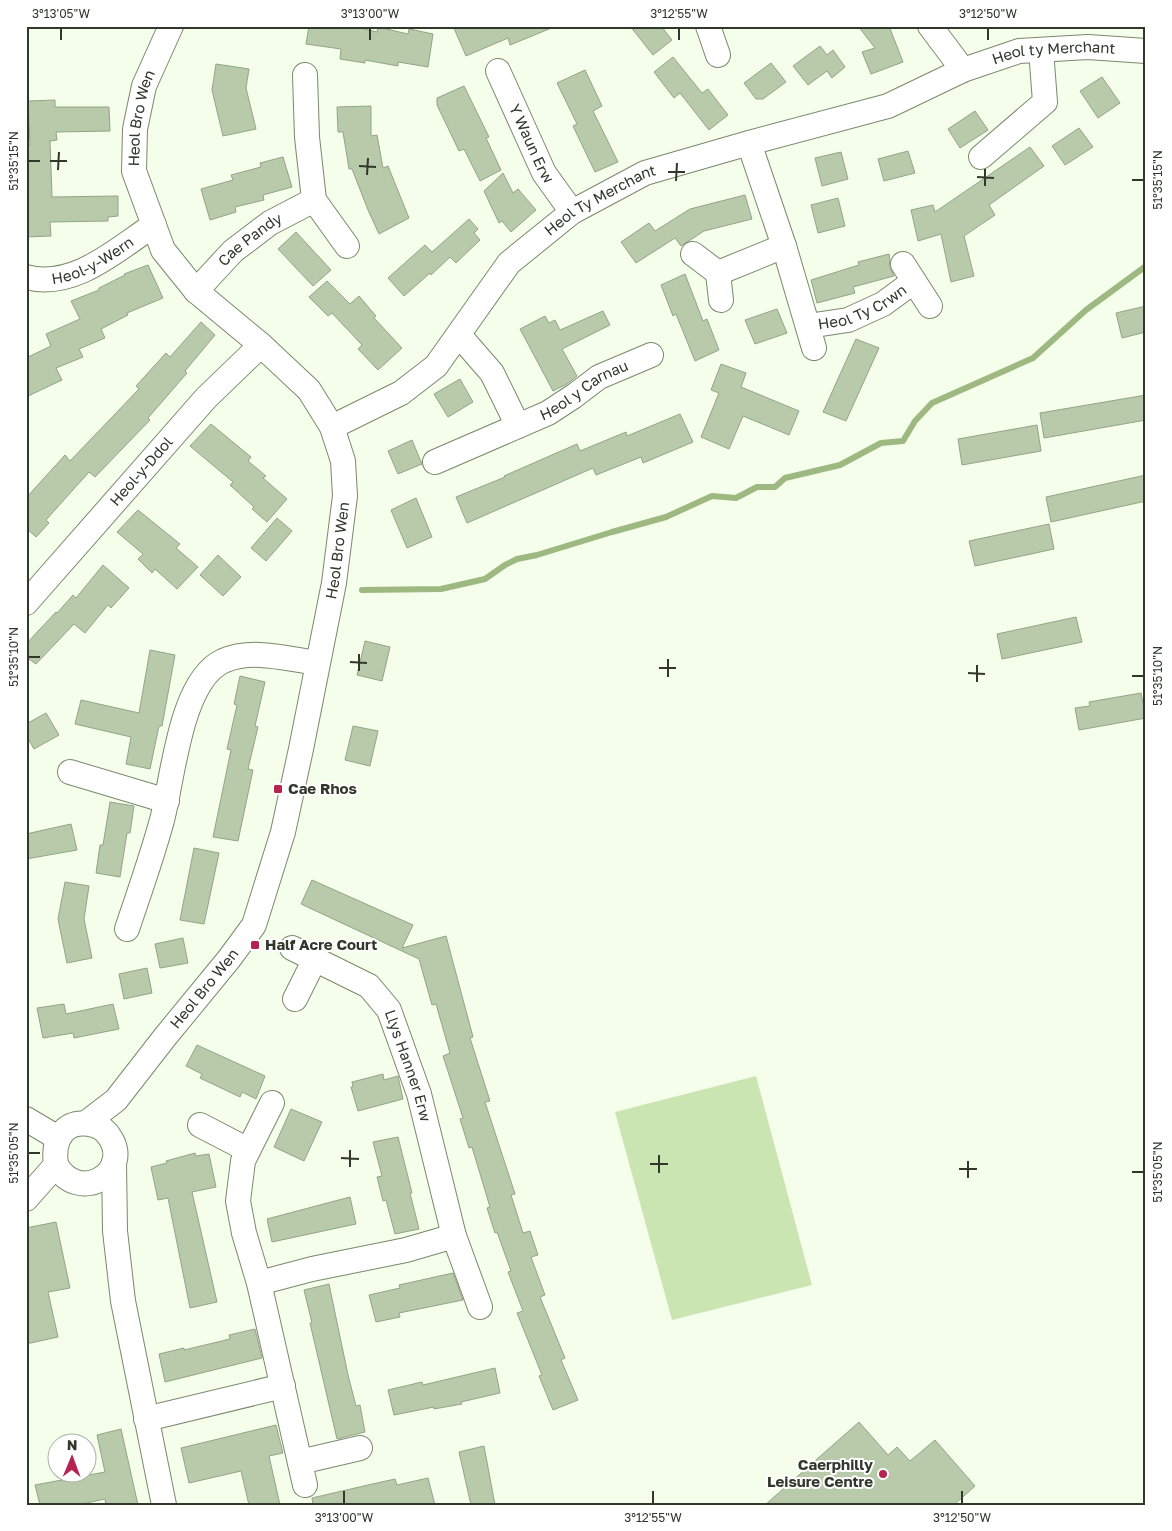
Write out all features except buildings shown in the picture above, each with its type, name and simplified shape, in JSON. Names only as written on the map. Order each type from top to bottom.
[{"type":"street","name":"Heol Bro Wen","points":[[58,1138],[70,1127],[86,1123],[116,1100],[254,925],[283,832],[302,750],[317,663],[334,583],[345,496],[343,461],[332,427],[309,390],[261,345],[196,291],[163,250],[134,171],[135,129],[144,86],[171,26]]},
{"type":"street","points":[[708,26],[718,55]]},
{"type":"street","points":[[930,26],[963,70]]},
{"type":"street","name":"Heol ty Merchant","points":[[963,70],[1019,51],[1088,47],[1146,51]]},
{"type":"street","points":[[980,157],[1045,102],[1041,50]]},
{"type":"street","name":"Heol Ty Merchant","points":[[332,427],[400,393],[436,366],[509,263],[572,212],[645,173],[749,142],[888,106],[963,70]]},
{"type":"street","name":"Y Waun Erw","points":[[498,71],[544,173],[572,212]]},
{"type":"street","points":[[305,75],[307,137],[314,200],[347,246]]},
{"type":"street","name":"Heol Ty Crwn","points":[[749,142],[784,246],[811,337],[883,304],[908,273],[930,306]]},
{"type":"street","name":"Cae Pandy","points":[[196,291],[233,251],[270,223],[314,200]]},
{"type":"street","name":"Heol-y-Wern","points":[[26,277],[38,280],[61,279],[88,268],[154,225]]},
{"type":"street","points":[[718,273],[784,246]]},
{"type":"street","points":[[693,254],[718,273],[721,300]]},
{"type":"street","points":[[459,335],[492,374],[518,426]]},
{"type":"street","name":"Heol-y-Ddol","points":[[26,603],[206,398],[261,345]]},
{"type":"street","name":"Heol y Carnau","points":[[435,462],[548,413],[599,377],[651,355]]},
{"type":"street","points":[[126,929],[155,846],[167,801],[180,732],[196,691],[207,674],[222,662],[244,655],[265,655],[317,663]]},
{"type":"street","points":[[70,772],[167,801]]},
{"type":"street","name":"Llys Hanner Erw","points":[[292,948],[369,986],[389,1010],[419,1094],[454,1236],[480,1307]]},
{"type":"street","points":[[295,999],[315,959]]},
{"type":"street","points":[[116,1100],[114,1153],[115,1231],[123,1301],[164,1505]]},
{"type":"street","points":[[272,1103],[243,1161],[238,1201],[244,1233],[260,1283],[305,1485]]},
{"type":"street","points":[[26,1119],[58,1138],[54,1151],[56,1165],[60,1172],[84,1183],[115,1231]]},
{"type":"street","points":[[26,1200],[102,1179],[109,1172],[114,1153],[108,1133],[98,1126],[86,1123]]},
{"type":"street","points":[[200,1125],[248,1150]]},
{"type":"street","points":[[26,1200],[56,1165]]},
{"type":"street","points":[[260,1283],[312,1269],[406,1250],[454,1236]]},
{"type":"street","points":[[146,1419],[283,1386]]},
{"type":"street","points":[[300,1462],[360,1448]]},
{"type":"green space","points":[[756,1076],[812,1285],[672,1320],[615,1112]]},
{"type":"waterway","points":[[362,590],[441,589],[485,579],[517,559],[537,555],[666,517],[712,496],[736,498],[757,487],[775,487],[785,478],[840,465],[881,443],[903,441],[915,421],[932,403],[1033,358],[1086,310],[1146,266]]},
{"type":"place","name":"Cae Rhos","points":[[278,789]]},
{"type":"place","name":"Half Acre Court","points":[[255,945]]},
{"type":"place","name":"Caerphilly Leisure Centre","points":[[883,1474]]}]
